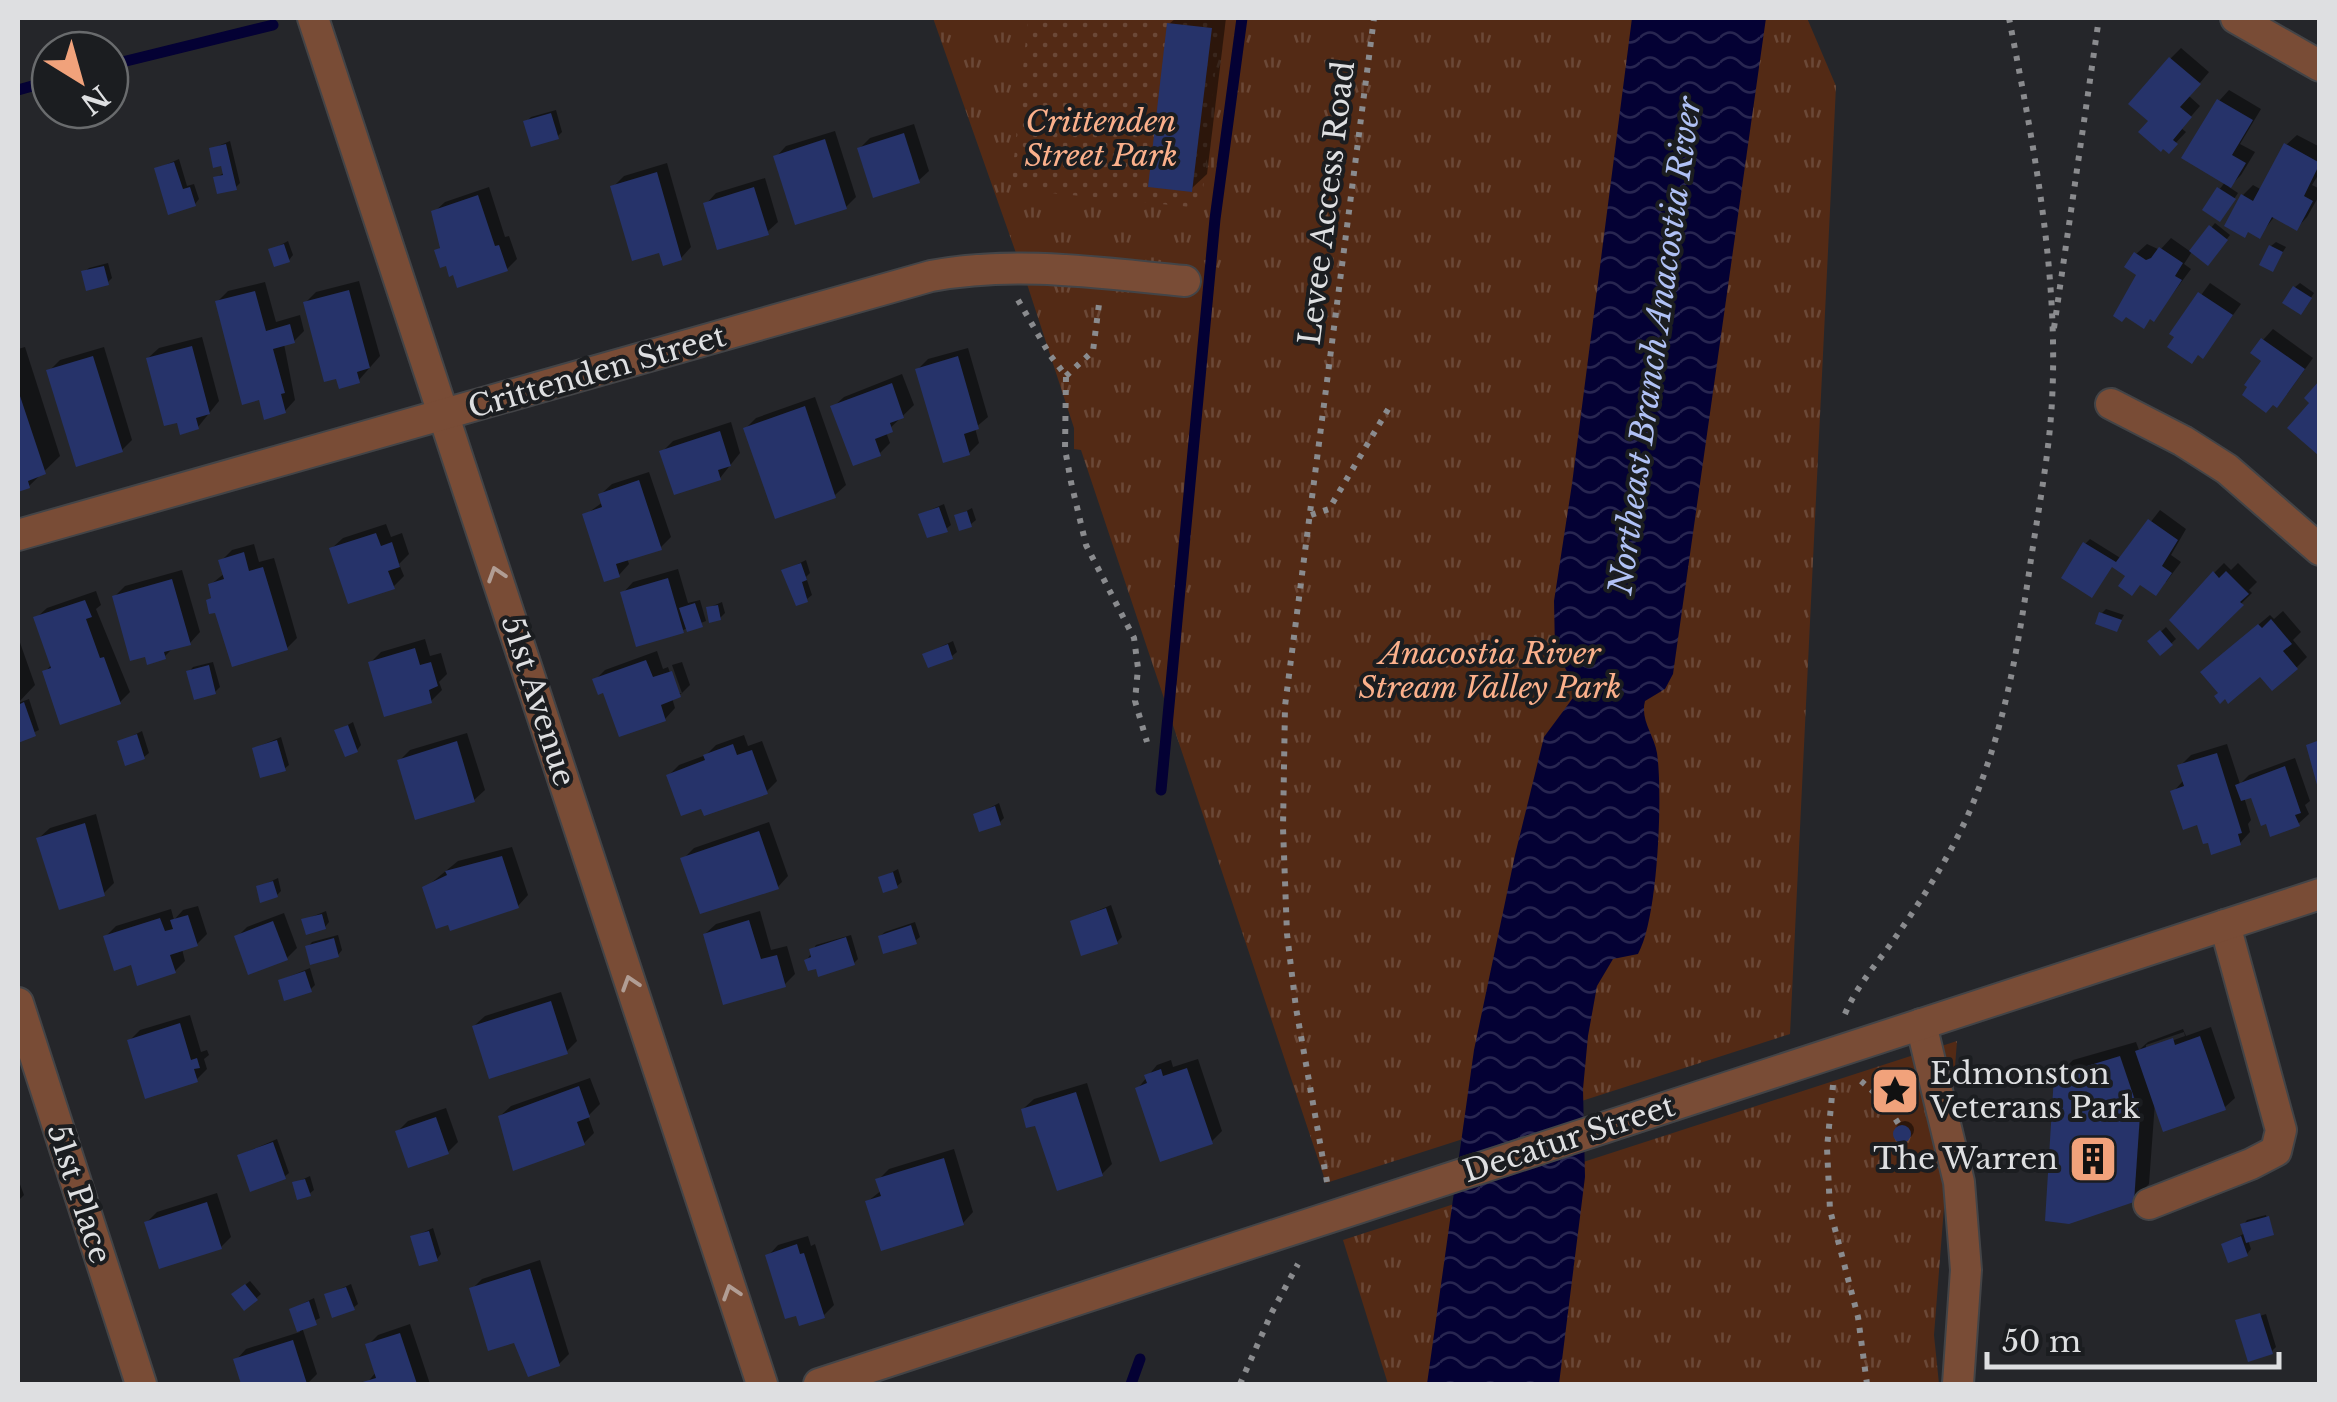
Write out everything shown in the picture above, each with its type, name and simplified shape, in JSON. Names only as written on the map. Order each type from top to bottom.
[{"type":"street","name":"51st Avenue","points":[[314,18],[762,1384]]},
{"type":"street","points":[[2236,18],[2320,66]]},
{"type":"street","name":"Crittenden Street","points":[[18,535],[931,276],[1037,266],[1185,280]]},
{"type":"street","points":[[2111,404],[2227,469],[2320,550]]},
{"type":"street","name":"Decatur Street","points":[[819,1384],[2320,894]]},
{"type":"street","points":[[2149,1204],[2276,1151],[2281,1130],[2225,925]]},
{"type":"street","name":"51st Place","points":[[18,1003],[142,1384]]},
{"type":"street","points":[[1921,1024],[1959,1182],[1966,1270],[1958,1384]]},
{"type":"path","name":"Levee Access Road","points":[[1240,1384],[1316,1222],[1328,1186],[1296,1008],[1287,934],[1283,828],[1285,706],[1374,18]]},
{"type":"path","points":[[1867,1384],[1858,1317],[1830,1210],[1826,1174],[1836,1051],[1844,1015],[1854,994],[1924,894],[1969,813],[1998,742],[2018,648],[2046,460],[2052,342],[2046,258],[2009,18]]},
{"type":"path","points":[[2052,342],[2099,18]]},
{"type":"path","points":[[1004,267],[1024,313],[1066,376],[1065,450],[1070,482],[1086,545],[1134,638],[1138,668],[1134,702],[1147,742]]},
{"type":"path","points":[[1066,376],[1093,351],[1101,273]]},
{"type":"path","points":[[1311,515],[1329,509],[1390,406]]},
{"type":"path","points":[[1861,1081],[1897,1116],[1900,1126]]},
{"type":"green space","name":"Anacostia River Stream Valley Park","points":[[933,18],[1807,18],[1836,86],[1790,1034],[1326,1183],[1081,450],[1074,449],[1074,428],[1028,287]]},
{"type":"green space","name":"Crittenden Street Park","points":[[1028,18],[1221,18],[1201,208],[1011,189]]},
{"type":"green space","points":[[1957,1041],[1934,1335],[1939,1384],[1388,1384],[1343,1240]]},
{"type":"water","name":"Northeast Branch Anacostia River","points":[[1632,18],[1766,18],[1673,674],[1665,689],[1645,701],[1644,708],[1659,772],[1659,826],[1650,914],[1638,954],[1613,959],[1597,986],[1583,1089],[1585,1177],[1559,1384],[1427,1384],[1474,1050],[1515,855],[1544,737],[1578,691],[1555,650],[1554,601]]},
{"type":"building","points":[[1167,23],[1212,28],[1192,192],[1148,187]]},
{"type":"building","points":[[2169,57],[2201,84],[2180,107],[2192,117],[2173,140],[2178,144],[2169,154],[2138,132],[2148,121],[2128,104]]},
{"type":"building","points":[[2217,99],[2253,120],[2232,155],[2246,163],[2231,188],[2181,158]]},
{"type":"building","points":[[551,113],[559,139],[531,147],[523,121]]},
{"type":"building","points":[[904,133],[920,183],[873,198],[857,148]]},
{"type":"building","points":[[825,139],[847,209],[795,225],[773,156]]},
{"type":"building","points":[[2284,143],[2320,163],[2304,196],[2313,201],[2297,231],[2272,217],[2260,239],[2248,232],[2245,238],[2224,226],[2241,194],[2253,201]]},
{"type":"building","points":[[226,144],[237,190],[217,194],[213,177],[223,175],[221,166],[213,168],[209,148]]},
{"type":"building","points":[[174,162],[183,189],[190,187],[196,206],[168,215],[154,168]]},
{"type":"building","points":[[657,172],[682,260],[663,266],[659,253],[632,261],[610,186]]},
{"type":"building","points":[[754,187],[769,235],[717,250],[703,203]]},
{"type":"building","points":[[2217,187],[2236,199],[2220,222],[2202,210]]},
{"type":"building","points":[[478,195],[508,271],[457,288],[446,266],[440,268],[434,250],[440,248],[431,211]]},
{"type":"building","points":[[2209,225],[2228,240],[2208,266],[2189,251]]},
{"type":"building","points":[[284,244],[290,262],[274,267],[268,249]]},
{"type":"building","points":[[2269,245],[2283,252],[2273,272],[2259,265]]},
{"type":"building","points":[[2159,247],[2183,263],[2175,276],[2182,280],[2154,322],[2150,319],[2144,329],[2126,317],[2122,322],[2113,316],[2136,275],[2124,267],[2134,252],[2146,260]]},
{"type":"building","points":[[104,266],[109,285],[86,291],[81,271]]},
{"type":"building","points":[[2293,286],[2312,298],[2301,315],[2282,303]]},
{"type":"building","points":[[349,290],[370,368],[357,372],[360,383],[339,389],[336,379],[324,382],[303,302]]},
{"type":"building","points":[[255,291],[266,331],[290,324],[295,343],[273,349],[285,393],[281,394],[286,413],[264,420],[259,400],[242,405],[215,301]]},
{"type":"building","points":[[2198,292],[2233,315],[2203,359],[2198,355],[2192,364],[2167,347],[2174,337],[2169,334]]},
{"type":"building","points":[[2261,338],[2305,369],[2277,408],[2273,405],[2266,413],[2242,395],[2247,387],[2244,385],[2261,361],[2250,353]]},
{"type":"building","points":[[192,346],[210,414],[196,418],[199,429],[180,435],[177,423],[164,426],[146,358]]},
{"type":"building","points":[[93,356],[123,452],[76,467],[46,370]]},
{"type":"building","points":[[958,356],[979,429],[964,434],[970,455],[943,463],[915,369]]},
{"type":"building","points":[[2320,380],[2318,455],[2287,428],[2309,403],[2304,398]]},
{"type":"building","points":[[892,383],[904,418],[890,423],[893,432],[875,439],[881,456],[853,466],[830,406]]},
{"type":"building","points":[[18,390],[46,474],[28,481],[30,488],[18,492]]},
{"type":"building","points":[[805,406],[836,498],[775,519],[743,428]]},
{"type":"building","points":[[720,431],[731,466],[718,470],[721,480],[674,495],[659,451]]},
{"type":"building","points":[[639,480],[662,550],[616,564],[620,577],[604,582],[582,514],[602,507],[598,494]]},
{"type":"building","points":[[939,507],[948,532],[927,538],[918,514]]},
{"type":"building","points":[[967,511],[972,527],[959,531],[954,515]]},
{"type":"building","points":[[2148,519],[2178,540],[2162,566],[2172,573],[2156,596],[2140,585],[2132,596],[2118,586],[2125,576],[2112,567],[2092,598],[2061,578],[2083,542],[2116,562]]},
{"type":"building","points":[[376,533],[381,546],[392,542],[400,567],[388,571],[395,589],[348,604],[329,548]]},
{"type":"building","points":[[244,552],[249,571],[263,567],[288,650],[232,667],[215,613],[209,614],[206,600],[211,598],[208,584],[224,579],[218,560]]},
{"type":"building","points":[[801,563],[808,602],[796,606],[781,570]]},
{"type":"building","points":[[2213,571],[2219,578],[2226,571],[2249,594],[2240,602],[2244,605],[2198,650],[2169,620]]},
{"type":"building","points":[[668,578],[684,633],[636,647],[620,592]]},
{"type":"building","points":[[172,579],[191,645],[164,652],[166,659],[147,665],[145,657],[130,661],[112,596]]},
{"type":"building","points":[[85,600],[92,617],[86,619],[121,704],[60,725],[42,671],[51,668],[33,617]]},
{"type":"building","points":[[695,603],[703,627],[687,632],[679,608]]},
{"type":"building","points":[[718,605],[721,620],[709,623],[706,607]]},
{"type":"building","points":[[2099,612],[2122,620],[2117,632],[2095,624]]},
{"type":"building","points":[[2271,619],[2292,644],[2283,651],[2298,669],[2272,691],[2260,677],[2228,704],[2225,699],[2220,704],[2214,696],[2218,693],[2200,672],[2258,624],[2262,628]]},
{"type":"building","points":[[2160,630],[2173,645],[2160,656],[2147,641]]},
{"type":"building","points":[[948,644],[953,659],[928,668],[922,654]]},
{"type":"building","points":[[415,648],[420,665],[431,662],[438,686],[429,690],[432,703],[384,717],[368,662]]},
{"type":"building","points":[[646,660],[653,677],[672,671],[681,697],[661,705],[666,721],[619,737],[603,693],[598,695],[592,679]]},
{"type":"building","points":[[209,665],[216,694],[194,700],[186,671]]},
{"type":"building","points":[[24,702],[36,736],[18,743],[18,705]]},
{"type":"building","points":[[348,725],[358,752],[345,757],[334,730]]},
{"type":"building","points":[[137,734],[145,759],[125,766],[117,741]]},
{"type":"building","points":[[277,740],[286,771],[260,778],[252,748]]},
{"type":"building","points":[[2320,740],[2320,792],[2319,792],[2306,745]]},
{"type":"building","points":[[457,741],[475,802],[415,820],[397,760]]},
{"type":"building","points":[[733,744],[737,755],[752,750],[768,794],[704,816],[701,809],[681,816],[666,775]]},
{"type":"building","points":[[2217,753],[2242,833],[2238,834],[2241,845],[2211,855],[2197,825],[2183,830],[2170,791],[2184,786],[2177,765]]},
{"type":"building","points":[[2285,766],[2301,813],[2295,815],[2300,826],[2270,837],[2266,824],[2261,826],[2251,798],[2241,801],[2235,785]]},
{"type":"building","points":[[995,806],[1001,825],[979,832],[973,814]]},
{"type":"building","points":[[85,823],[105,896],[59,910],[36,838]]},
{"type":"building","points":[[759,831],[779,889],[700,914],[680,858]]},
{"type":"building","points":[[502,856],[519,908],[450,931],[448,925],[436,929],[422,887],[447,875],[445,871]]},
{"type":"building","points":[[893,872],[898,888],[883,893],[878,877]]},
{"type":"building","points":[[273,881],[278,897],[260,903],[256,886]]},
{"type":"building","points":[[1106,908],[1118,944],[1081,956],[1070,921]]},
{"type":"building","points":[[322,914],[326,929],[306,935],[301,919]]},
{"type":"building","points":[[188,915],[198,946],[170,955],[176,973],[137,986],[131,965],[114,971],[103,936],[160,918],[165,931],[173,929],[170,920]]},
{"type":"building","points":[[749,920],[761,959],[777,955],[786,987],[723,1005],[703,934]]},
{"type":"building","points":[[273,921],[288,960],[248,975],[234,936]]},
{"type":"building","points":[[911,925],[917,944],[883,954],[878,936]]},
{"type":"building","points":[[846,937],[855,965],[818,977],[816,969],[808,971],[804,960],[811,957],[809,949]]},
{"type":"building","points":[[334,938],[339,957],[310,965],[305,946]]},
{"type":"building","points":[[305,971],[312,992],[284,1001],[278,980]]},
{"type":"building","points":[[551,1001],[568,1054],[489,1079],[472,1026]]},
{"type":"building","points":[[180,1023],[191,1060],[197,1058],[200,1068],[194,1069],[198,1082],[145,1099],[127,1040]]},
{"type":"building","points":[[2200,1036],[2226,1110],[2163,1132],[2135,1051],[2173,1038],[2175,1045]]},
{"type":"building","name":"The Warren","points":[[2120,1056],[2140,1115],[2134,1202],[2069,1224],[2045,1221],[2054,1076]]},
{"type":"building","points":[[1187,1068],[1213,1144],[1160,1162],[1135,1088],[1147,1083],[1144,1075],[1161,1069],[1163,1076]]},
{"type":"building","points":[[579,1086],[590,1117],[577,1122],[585,1145],[513,1171],[498,1116]]},
{"type":"building","points":[[1076,1092],[1103,1176],[1057,1191],[1035,1126],[1026,1128],[1021,1109]]},
{"type":"building","points":[[436,1117],[449,1154],[408,1168],[395,1131]]},
{"type":"building","points":[[1902,1125],[1911,1134],[1902,1143],[1893,1134]]},
{"type":"building","points":[[273,1142],[286,1179],[250,1192],[237,1155]]},
{"type":"building","points":[[944,1158],[964,1225],[881,1251],[865,1201],[881,1196],[875,1179]]},
{"type":"building","points":[[305,1179],[311,1196],[297,1200],[292,1182]]},
{"type":"building","points":[[207,1202],[222,1249],[159,1269],[144,1222]]},
{"type":"building","points":[[2269,1216],[2274,1235],[2246,1243],[2240,1224]]},
{"type":"building","points":[[429,1231],[438,1261],[419,1266],[410,1236]]},
{"type":"building","points":[[2241,1236],[2248,1256],[2228,1263],[2221,1244]]},
{"type":"building","points":[[797,1244],[800,1254],[804,1253],[825,1318],[799,1326],[796,1316],[785,1319],[765,1255]]},
{"type":"building","points":[[530,1269],[560,1366],[528,1377],[514,1343],[488,1351],[469,1288]]},
{"type":"building","points":[[245,1284],[258,1300],[244,1311],[231,1294]]},
{"type":"building","points":[[346,1287],[355,1310],[332,1318],[324,1294]]},
{"type":"building","points":[[309,1301],[317,1325],[297,1332],[289,1309]]},
{"type":"building","points":[[2260,1313],[2273,1354],[2248,1362],[2235,1320]]},
{"type":"building","points":[[400,1333],[417,1384],[356,1384],[376,1378],[365,1344]]},
{"type":"building","points":[[293,1340],[307,1384],[241,1384],[233,1359]]},
{"type":"waterway","points":[[1161,790],[1215,219],[1242,18]]},
{"type":"waterway","points":[[130,60],[273,25]]},
{"type":"waterway","points":[[18,90],[30,87]]},
{"type":"waterway","points":[[1131,1384],[1140,1359]]},
{"type":"place","name":"Edmonston Veterans Park","points":[[1895,1091]]},
{"type":"place","name":"The Warren","points":[[2093,1159]]}]
